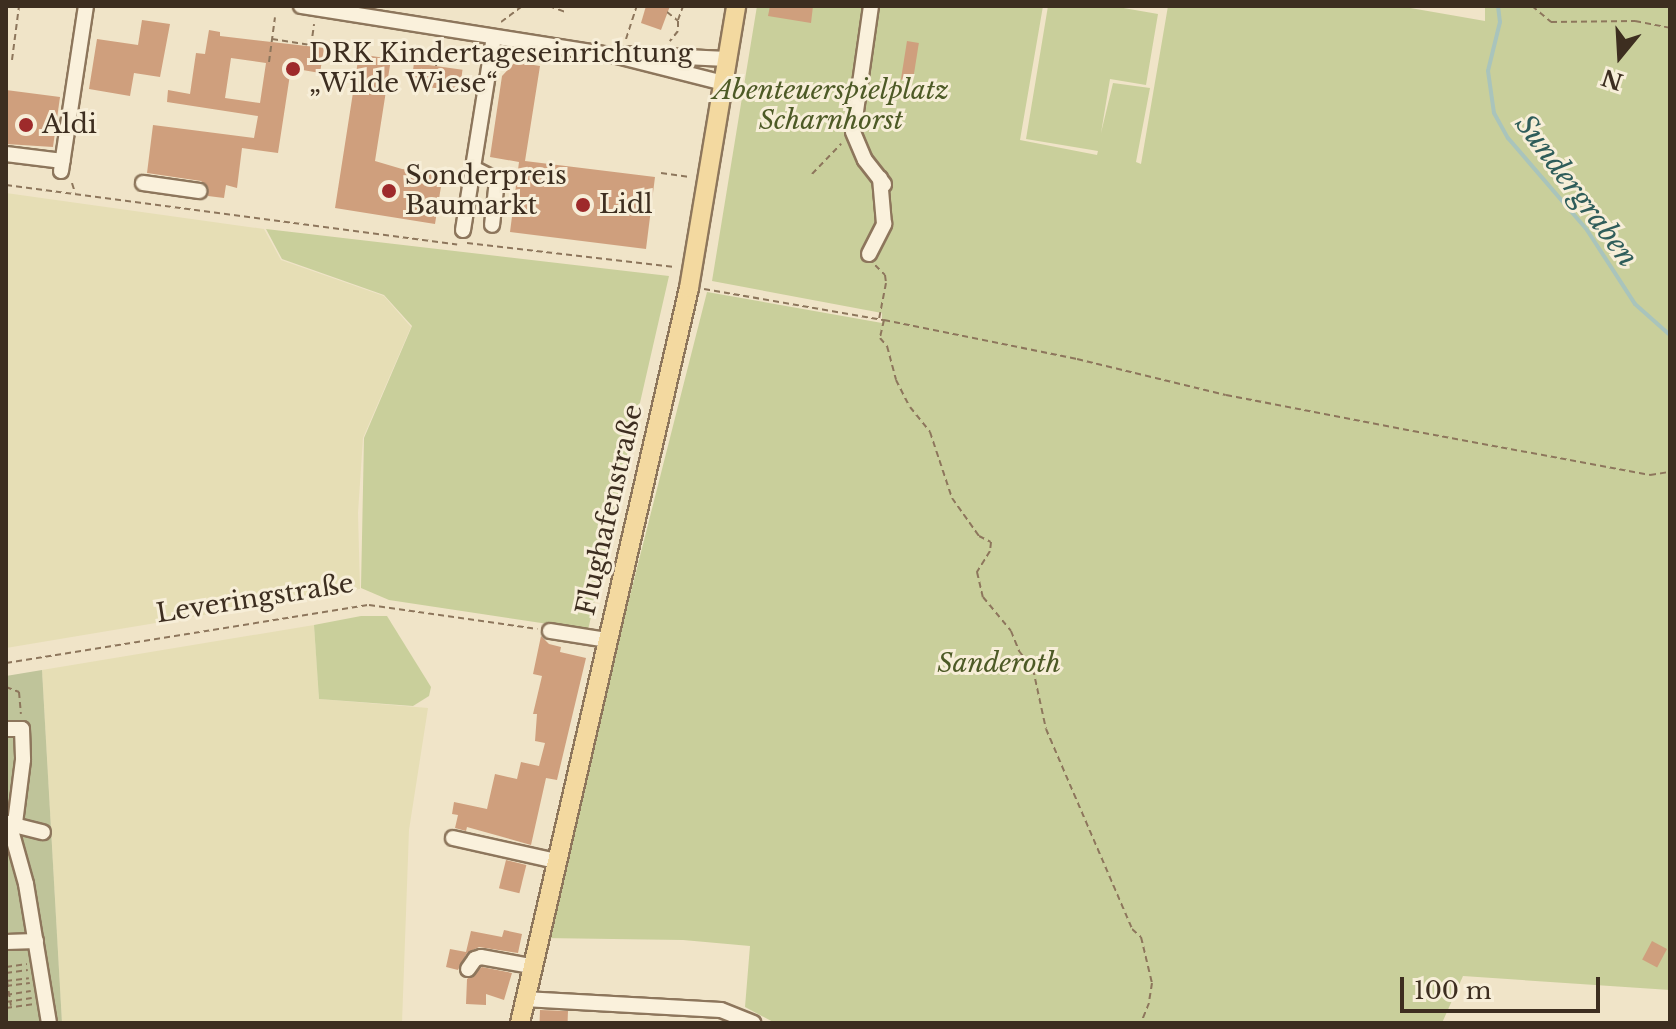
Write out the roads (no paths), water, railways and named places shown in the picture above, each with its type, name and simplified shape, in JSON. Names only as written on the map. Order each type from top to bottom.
[{"type":"main road","name":"Flughafenstraße","points":[[520,1023],[689,288],[736,6]]},
{"type":"street","points":[[6,154],[62,166],[86,6]]},
{"type":"street","points":[[301,6],[497,30],[724,83]]},
{"type":"street","points":[[869,254],[884,224],[882,181],[865,160],[853,132],[871,6]]},
{"type":"street","points":[[463,230],[497,30]]},
{"type":"street","points":[[617,56],[628,52],[727,59]]},
{"type":"street","points":[[473,168],[497,180],[492,225]]},
{"type":"street","points":[[143,183],[199,191]]},
{"type":"street","points":[[550,631],[607,640]]},
{"type":"street","points":[[6,729],[22,729],[22,774],[10,823],[19,853],[49,1023]]},
{"type":"street","points":[[10,823],[43,832]]},
{"type":"street","points":[[453,838],[556,861]]},
{"type":"street","points":[[6,942],[36,941]]},
{"type":"street","points":[[468,969],[475,959],[481,957],[531,966]]},
{"type":"street","points":[[524,999],[721,1010],[753,1023]]},
{"type":"waterway","name":"Sundergraben","points":[[1498,6],[1500,22],[1488,71],[1494,113],[1508,138],[1587,230],[1635,304],[1670,335]]},
{"type":"place","name":"DRK Kindertageseinrichtung „Wilde Wiese“","points":[[293,69]]},
{"type":"place","name":"Aldi","points":[[26,125]]},
{"type":"place","name":"Sonderpreis Baumarkt","points":[[389,191]]},
{"type":"place","name":"Lidl","points":[[583,205]]},
{"type":"park label","name":"Abenteuerspielplatz Scharnhorst","points":[[831,106]]},
{"type":"park label","name":"Sanderoth","points":[[999,664]]}]
